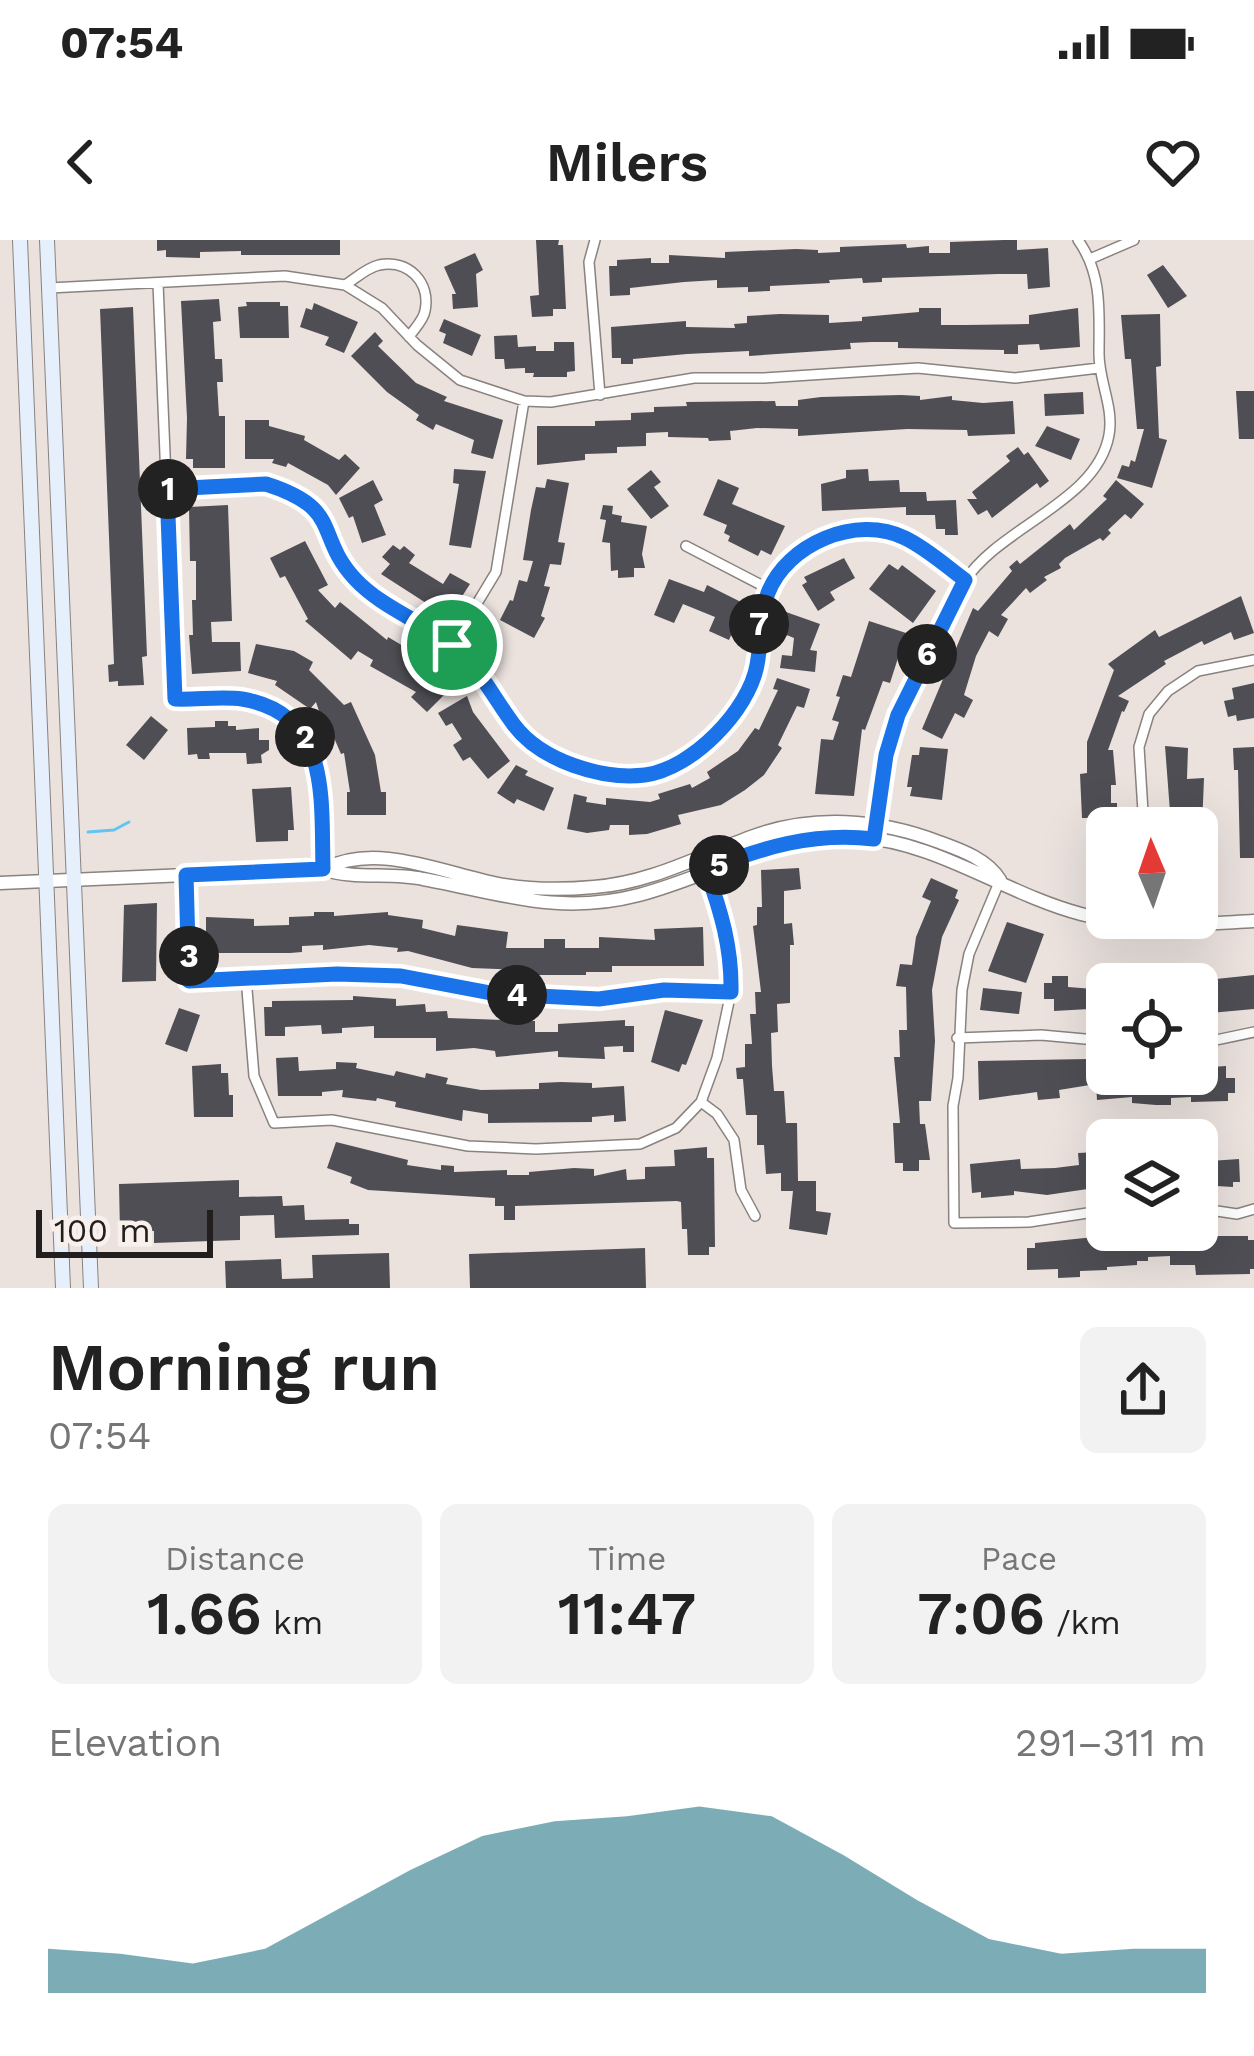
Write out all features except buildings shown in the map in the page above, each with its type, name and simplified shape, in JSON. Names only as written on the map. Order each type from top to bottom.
[{"type":"main road","points":[[20,240],[63,1288]]},
{"type":"main road","points":[[46,240],[91,1288]]},
{"type":"street","points":[[595,240],[589,262],[600,395]]},
{"type":"street","points":[[875,832],[886,755],[898,715],[965,580],[994,546],[1078,488],[1092,473],[1109,436],[1110,416],[1099,368],[1099,283],[1078,240]]},
{"type":"street","points":[[1090,259],[1134,240]]},
{"type":"street","points":[[345,286],[379,265],[417,275],[425,311],[409,337]]},
{"type":"street","points":[[49,288],[286,276],[345,286],[382,308],[460,380],[524,400],[551,402],[694,377],[764,378],[918,368],[1015,378],[1099,368]]},
{"type":"street","points":[[158,283],[175,699],[242,699],[285,713],[307,739],[320,776],[323,869]]},
{"type":"street","points":[[452,645],[496,572],[524,400]]},
{"type":"street","points":[[167,489],[266,484],[292,492],[328,524],[351,575],[371,594],[452,645],[488,682],[516,728],[551,755],[610,776],[651,775],[709,744],[735,712],[757,668],[759,622],[769,589],[789,559],[820,538],[870,530],[903,536],[965,580]]},
{"type":"street","points":[[686,545],[769,589]]},
{"type":"street","points":[[1143,807],[1139,747],[1149,715],[1168,691],[1198,670],[1254,660]]},
{"type":"street","points":[[0,883],[323,869],[424,879],[487,895],[555,903],[637,895],[704,863],[792,841],[875,832],[986,880],[1000,880],[1038,900],[1086,915]]},
{"type":"street","points":[[246,977],[254,1076],[274,1124],[332,1120],[468,1145],[536,1149],[640,1144],[676,1128],[701,1102],[717,1058],[731,992],[732,960],[704,863]]},
{"type":"street","points":[[186,875],[189,981],[401,976],[496,994],[599,999],[664,990],[731,992]]},
{"type":"street","points":[[1000,880],[969,954],[957,1038],[954,1223],[1029,1222],[1086,1213]]},
{"type":"street","points":[[1218,921],[1254,921]]},
{"type":"street","points":[[1218,1040],[1254,1032]]},
{"type":"street","points":[[957,1038],[1041,1035],[1086,1039]]},
{"type":"street","points":[[701,1102],[717,1114],[734,1140],[741,1190],[755,1216]]},
{"type":"street","points":[[1218,1211],[1237,1214],[1254,1209]]},
{"type":"waterway","points":[[88,832],[114,830],[129,822]]},
{"type":"route","points":[[266,484],[292,492],[328,524],[351,575],[371,594],[452,645],[488,682],[516,728],[551,755],[610,776],[651,775],[709,744],[735,712],[757,668],[759,622],[769,589],[789,559],[820,538],[870,530],[903,536],[965,580],[898,715],[886,755],[874,839],[792,841],[706,870],[732,960],[731,992],[664,990],[599,999],[496,994],[401,976],[337,974],[189,981],[186,875],[323,869],[320,776],[307,739],[285,713],[242,699],[175,699],[167,489],[266,484]]}]
